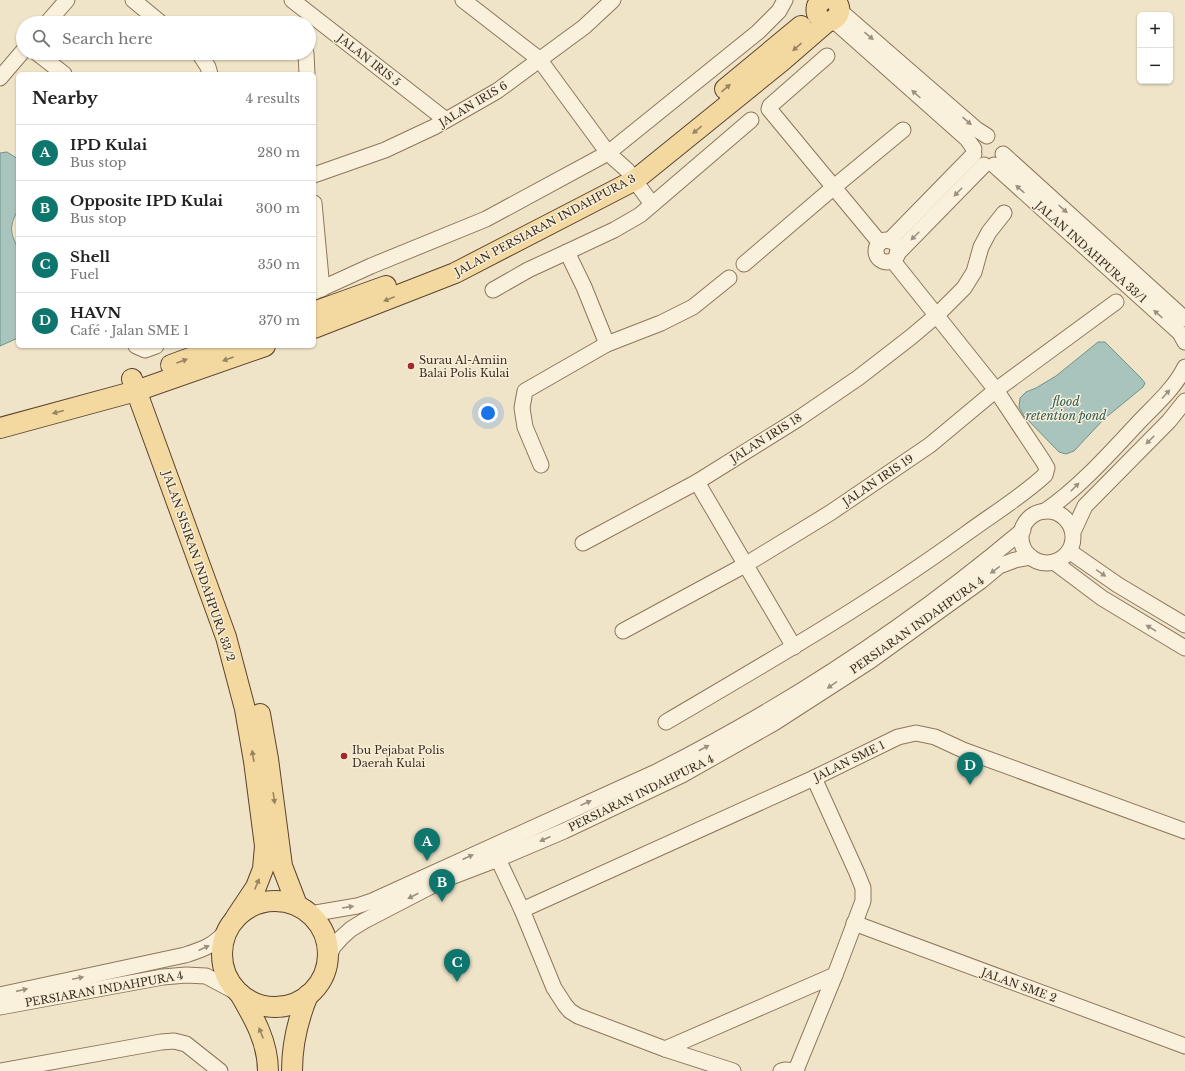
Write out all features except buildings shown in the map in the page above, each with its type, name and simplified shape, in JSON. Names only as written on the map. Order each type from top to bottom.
[{"type":"main road","name":"JALAN PERSIARAN INDAHPURA 3","points":[[316,327],[455,273],[631,175],[777,55],[827,7]]},
{"type":"main road","name":"JALAN PERSIARAN INDAHPURA 3","points":[[316,311],[452,262],[631,175]]},
{"type":"main road","points":[[0,414],[141,383],[219,348]]},
{"type":"main road","points":[[0,428],[141,383],[258,348]]},
{"type":"main road","name":"JALAN SISIRAN INDAHPURA 33/2","points":[[141,383],[204,536],[237,633],[258,705],[268,759],[282,866],[303,910]]},
{"type":"main road","name":"JALAN SISIRAN INDAHPURA 33/2","points":[[141,383],[169,478],[226,637],[245,709],[254,761],[265,846],[263,869],[256,887],[232,923]]},
{"type":"main road","points":[[240,994],[256,1003],[274,1007],[292,1004],[308,995],[317,986],[324,974],[327,962],[327,944],[321,928],[303,910],[281,901],[265,902],[249,908],[232,923],[222,946],[222,964],[228,980],[240,994],[262,1035],[268,1061],[268,1071]]},
{"type":"main road","points":[[292,1071],[292,1056],[297,1027],[308,995]]},
{"type":"street","points":[[53,16],[67,0]]},
{"type":"street","points":[[132,0],[152,16]]},
{"type":"street","name":"JALAN IRIS 5","points":[[292,0],[304,16]]},
{"type":"street","points":[[463,0],[539,59],[608,153],[631,175],[652,204]]},
{"type":"street","name":"JALAN IRIS 6","points":[[316,174],[386,150],[446,120],[497,91],[584,27],[613,0]]},
{"type":"street","points":[[316,246],[318,290],[371,266],[486,219],[608,153],[758,32],[780,11],[785,0]]},
{"type":"street","points":[[827,7],[976,129],[987,136],[991,136],[1000,141],[1003,150],[986,158],[923,206],[876,249],[878,258],[884,262],[895,257],[933,218],[986,158]]},
{"type":"street","name":"JALAN INDAHPURA 33/1","points":[[827,7],[986,158],[1180,333],[1185,342]]},
{"type":"street","name":"JALAN IRIS 5","points":[[316,25],[446,120]]},
{"type":"street","points":[[758,32],[777,55]]},
{"type":"street","points":[[827,56],[770,106],[769,110],[834,187],[884,242]]},
{"type":"street","points":[[0,78],[16,59]]},
{"type":"street","points":[[46,60],[61,72]]},
{"type":"street","points":[[204,60],[209,72]]},
{"type":"street","points":[[306,60],[307,72]]},
{"type":"street","points":[[493,290],[528,270],[614,230],[640,215],[751,120]]},
{"type":"street","points":[[744,264],[903,130]]},
{"type":"street","points":[[986,158],[978,140],[987,136]]},
{"type":"street","name":"JALAN INDAHPURA 33/1","points":[[986,158],[1185,319]]},
{"type":"street","name":"JALAN IRIS 18","points":[[583,544],[697,482],[798,419],[858,378],[937,315],[964,288],[974,272],[981,247],[989,232],[1004,212]]},
{"type":"street","points":[[567,252],[584,287],[607,344]]},
{"type":"street","points":[[666,722],[794,647],[870,599],[939,553],[1045,475],[1047,468],[1044,461],[996,390],[937,315],[895,257]]},
{"type":"street","points":[[541,465],[525,427],[522,408],[525,391],[607,344],[661,323],[692,307],[729,278]]},
{"type":"street","name":"JALAN IRIS 19","points":[[623,631],[745,565],[830,513],[930,445],[996,390],[1116,302]]},
{"type":"street","points":[[140,348],[145,350],[150,348]]},
{"type":"street","points":[[1185,367],[1169,390],[1063,499],[1045,511],[1031,517],[1022,530],[1021,537],[1026,552],[1038,561],[1054,562],[1060,559],[1068,551],[1071,545],[1073,532],[1085,506],[1169,421],[1185,401]]},
{"type":"street","points":[[697,482],[794,647]]},
{"type":"street","points":[[1045,511],[1058,513],[1071,526],[1073,532]]},
{"type":"street","name":"PERSIARAN INDAHPURA 4","points":[[303,910],[357,906],[372,901],[656,772],[710,745],[796,694],[861,652],[951,588],[1022,530]]},
{"type":"street","points":[[1068,551],[1118,585],[1185,625]]},
{"type":"street","name":"PERSIARAN INDAHPURA 4","points":[[327,962],[333,947],[341,938],[358,925],[443,880],[498,859],[682,775],[774,723],[870,661],[981,581],[999,566],[1015,560],[1032,557]]},
{"type":"street","points":[[1054,562],[1102,598],[1185,648]]},
{"type":"street","name":"JALAN SME 1","points":[[522,910],[814,778],[898,737],[916,733],[935,738],[963,750],[1185,831]]},
{"type":"street","points":[[791,1071],[835,975],[863,901],[863,888],[814,778]]},
{"type":"street","points":[[498,859],[522,910],[554,988],[570,1011],[578,1016],[733,1071]]},
{"type":"street","name":"PERSIARAN INDAHPURA 4","points":[[0,995],[185,955],[206,948],[222,937],[232,923]]},
{"type":"street","name":"JALAN SME 2","points":[[854,923],[1185,1046]]},
{"type":"street","name":"PERSIARAN INDAHPURA 4","points":[[0,1007],[163,977],[186,975],[206,976],[240,994]]},
{"type":"street","points":[[665,1048],[835,975]]},
{"type":"street","points":[[1,1071],[161,1042],[174,1041],[186,1044],[220,1071]]},
{"type":"water","points":[[7,152],[16,158],[16,214],[12,225],[12,234],[16,244],[16,339],[0,346],[0,153]]},
{"type":"water","name":"flood retention pond","points":[[1098,342],[1105,342],[1145,383],[1143,387],[1104,419],[1074,451],[1066,454],[1059,452],[1024,416],[1019,407],[1020,398],[1026,392],[1056,376]]},
{"type":"place","name":"Surau Al-Amiin Balai Polis Kulai","points":[[411,366]]},
{"type":"place","name":"Ibu Pejabat Polis Daerah Kulai","points":[[344,756]]},
{"type":"place","name":"HAVN","points":[[970,785]]},
{"type":"place","name":"IPD Kulai","points":[[427,861]]},
{"type":"place","name":"Opposite IPD Kulai","points":[[442,902]]},
{"type":"place","name":"Shell","points":[[457,982]]}]
